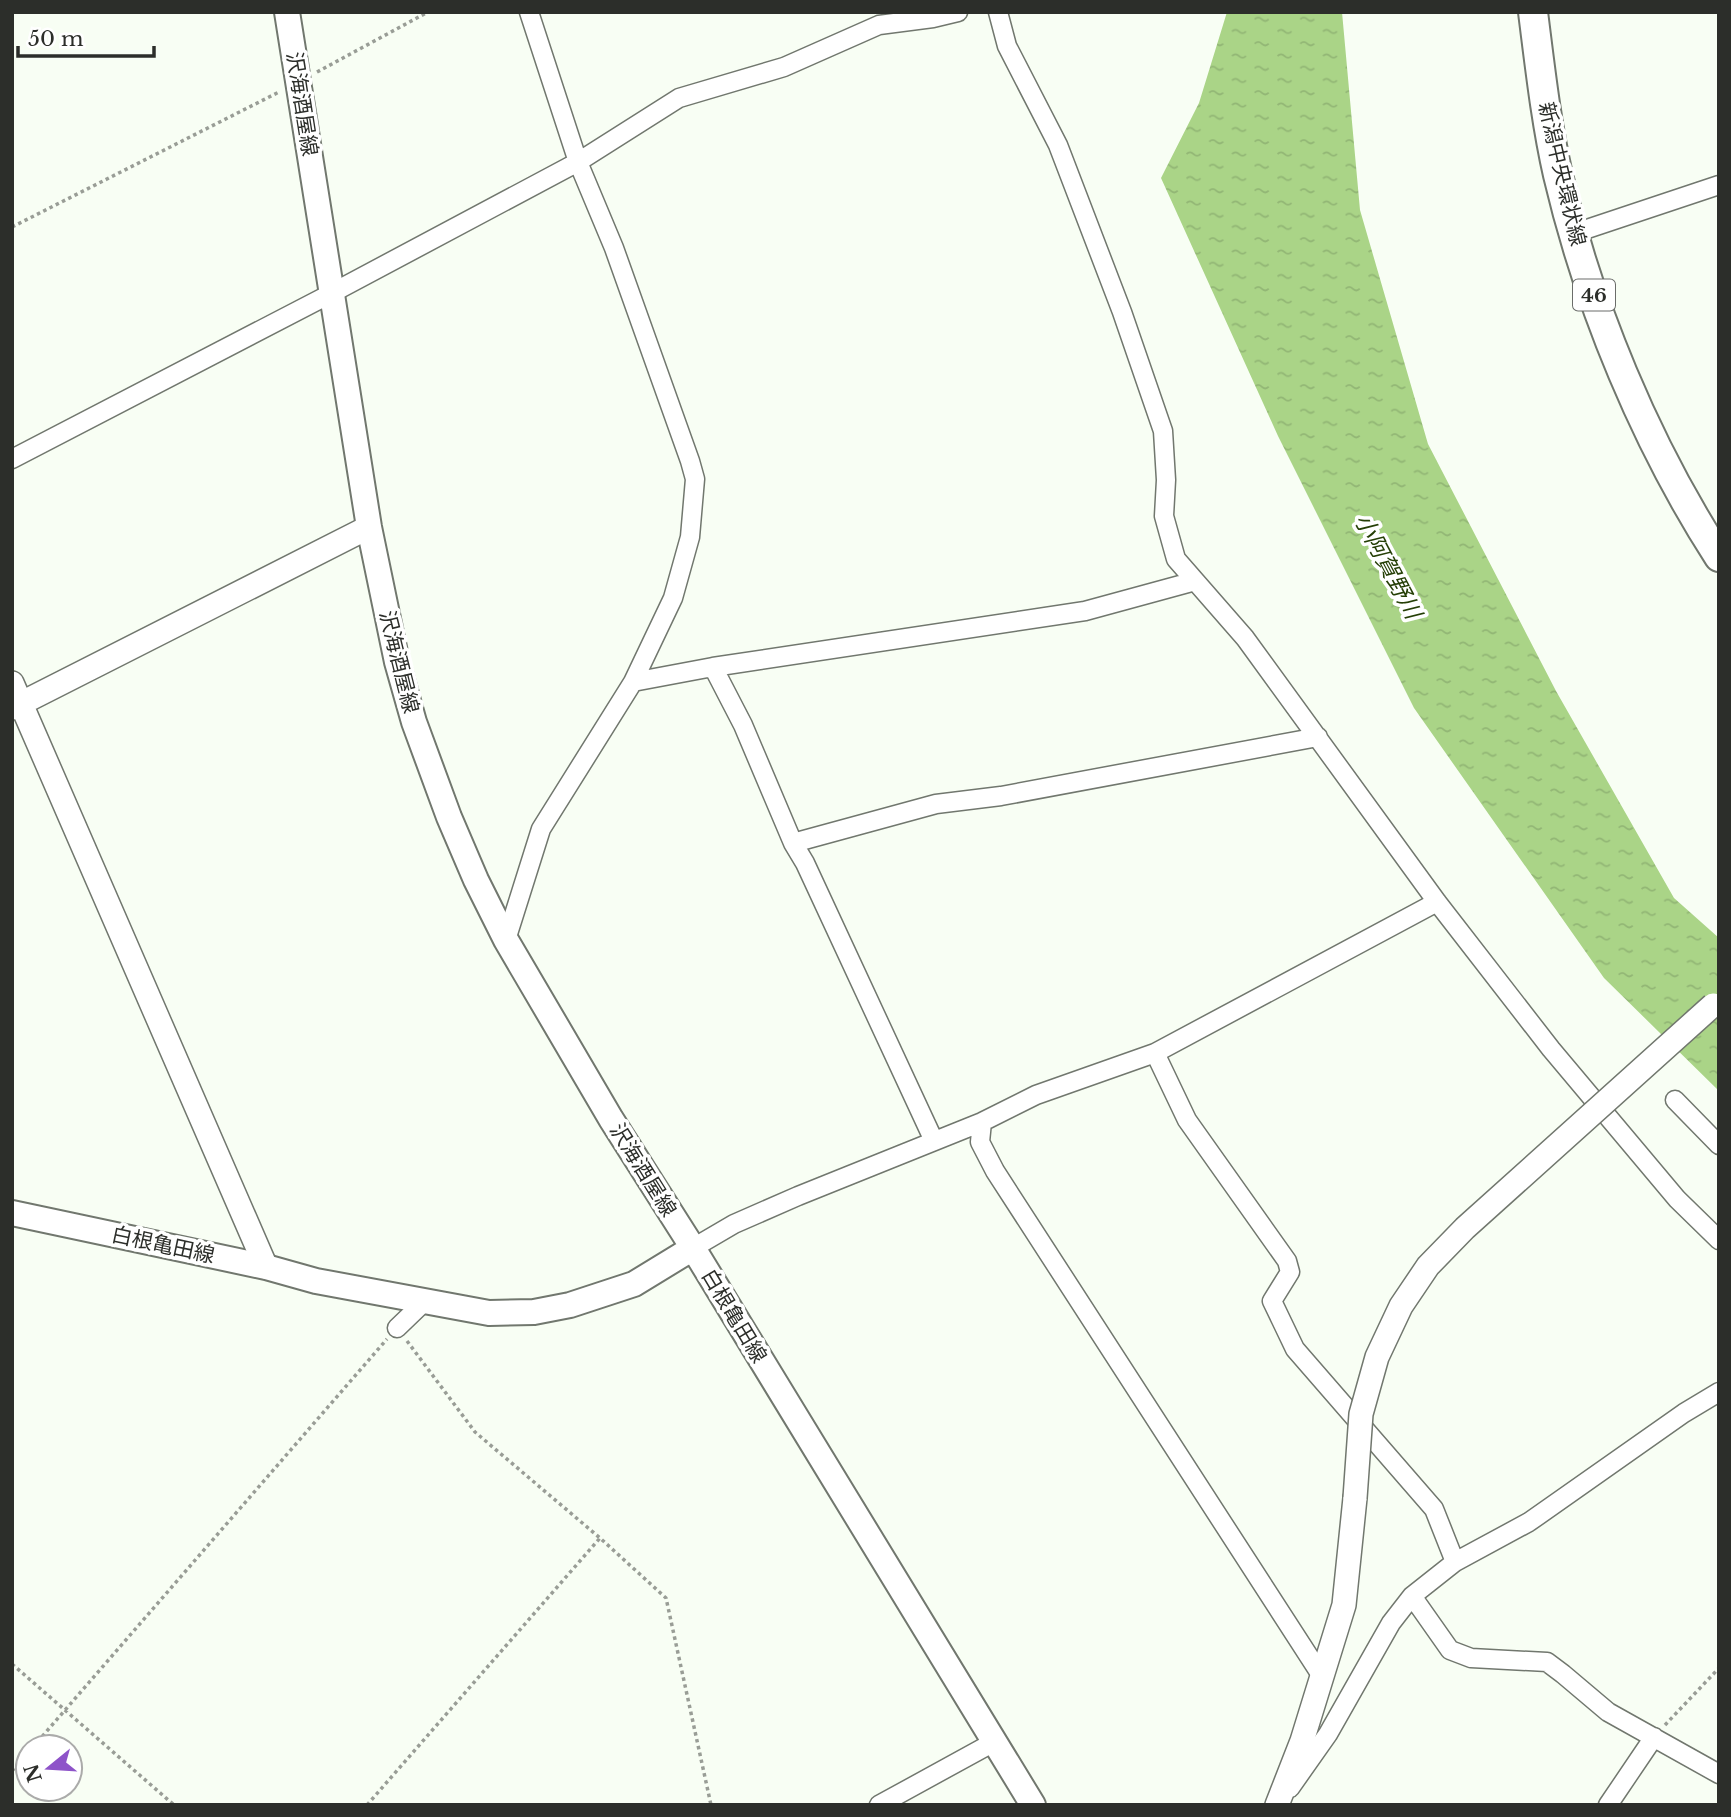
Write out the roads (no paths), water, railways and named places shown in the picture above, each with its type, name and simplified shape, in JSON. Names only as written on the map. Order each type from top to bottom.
[{"type":"main road","name":"沢海酒屋線","points":[[288,12],[369,527],[397,662],[414,722],[476,880],[506,940],[611,1119],[693,1248]]},
{"type":"main road","name":"新潟中央環状線","points":[[1533,12],[1558,176],[1590,285],[1641,414],[1692,516],[1719,557]]},
{"type":"main road","name":"白根亀田線","points":[[12,1213],[266,1267],[316,1282],[489,1312],[534,1312],[570,1305],[634,1284],[693,1248],[1033,1805]]},
{"type":"street","points":[[506,940],[541,829],[633,682],[673,598],[690,537],[695,479],[614,247],[578,162],[529,12]]},
{"type":"street","points":[[12,459],[578,162],[679,98],[784,67],[879,25],[958,12]]},
{"type":"street","points":[[998,12],[1007,46],[1058,145],[1122,312],[1163,431],[1166,480],[1164,516],[1176,559],[1244,638],[1437,902],[1560,1060],[1677,1199],[1719,1240]]},
{"type":"street","points":[[1575,233],[1719,185]]},
{"type":"street","points":[[17,706],[369,527]]},
{"type":"street","points":[[633,682],[713,667],[1085,611],[1195,581]]},
{"type":"street","points":[[713,667],[743,725],[793,843],[934,1141]]},
{"type":"street","points":[[12,683],[17,706],[266,1267]]},
{"type":"street","points":[[793,843],[936,804],[1014,793],[1318,737]]},
{"type":"street","points":[[693,1248],[734,1224],[982,1122],[1036,1095],[1155,1053],[1437,902]]},
{"type":"street","points":[[1277,1805],[1323,1678],[1344,1605],[1361,1414],[1377,1357],[1401,1306],[1428,1266],[1465,1228],[1716,1002]]},
{"type":"street","points":[[1155,1053],[1187,1120],[1287,1261],[1290,1272],[1272,1301],[1295,1349],[1434,1508],[1455,1562]]},
{"type":"street","points":[[1675,1100],[1719,1144]]},
{"type":"street","points":[[982,1122],[980,1142],[995,1171],[1323,1678]]},
{"type":"street","points":[[397,1328],[424,1302]]},
{"type":"street","points":[[1277,1805],[1328,1734],[1391,1623],[1412,1595],[1455,1562],[1529,1522],[1684,1413],[1719,1392]]},
{"type":"street","points":[[1412,1595],[1450,1650],[1471,1658],[1547,1662],[1608,1712],[1719,1774]]},
{"type":"street","points":[[1608,1805],[1654,1737]]},
{"type":"street","points":[[879,1805],[994,1742]]},
{"type":"water","name":"小阿賀野川","points":[[1227,12],[1342,12],[1360,210],[1428,444],[1556,691],[1674,898],[1719,938],[1719,1091],[1604,978],[1414,708],[1278,436],[1161,178],[1199,103]]}]
